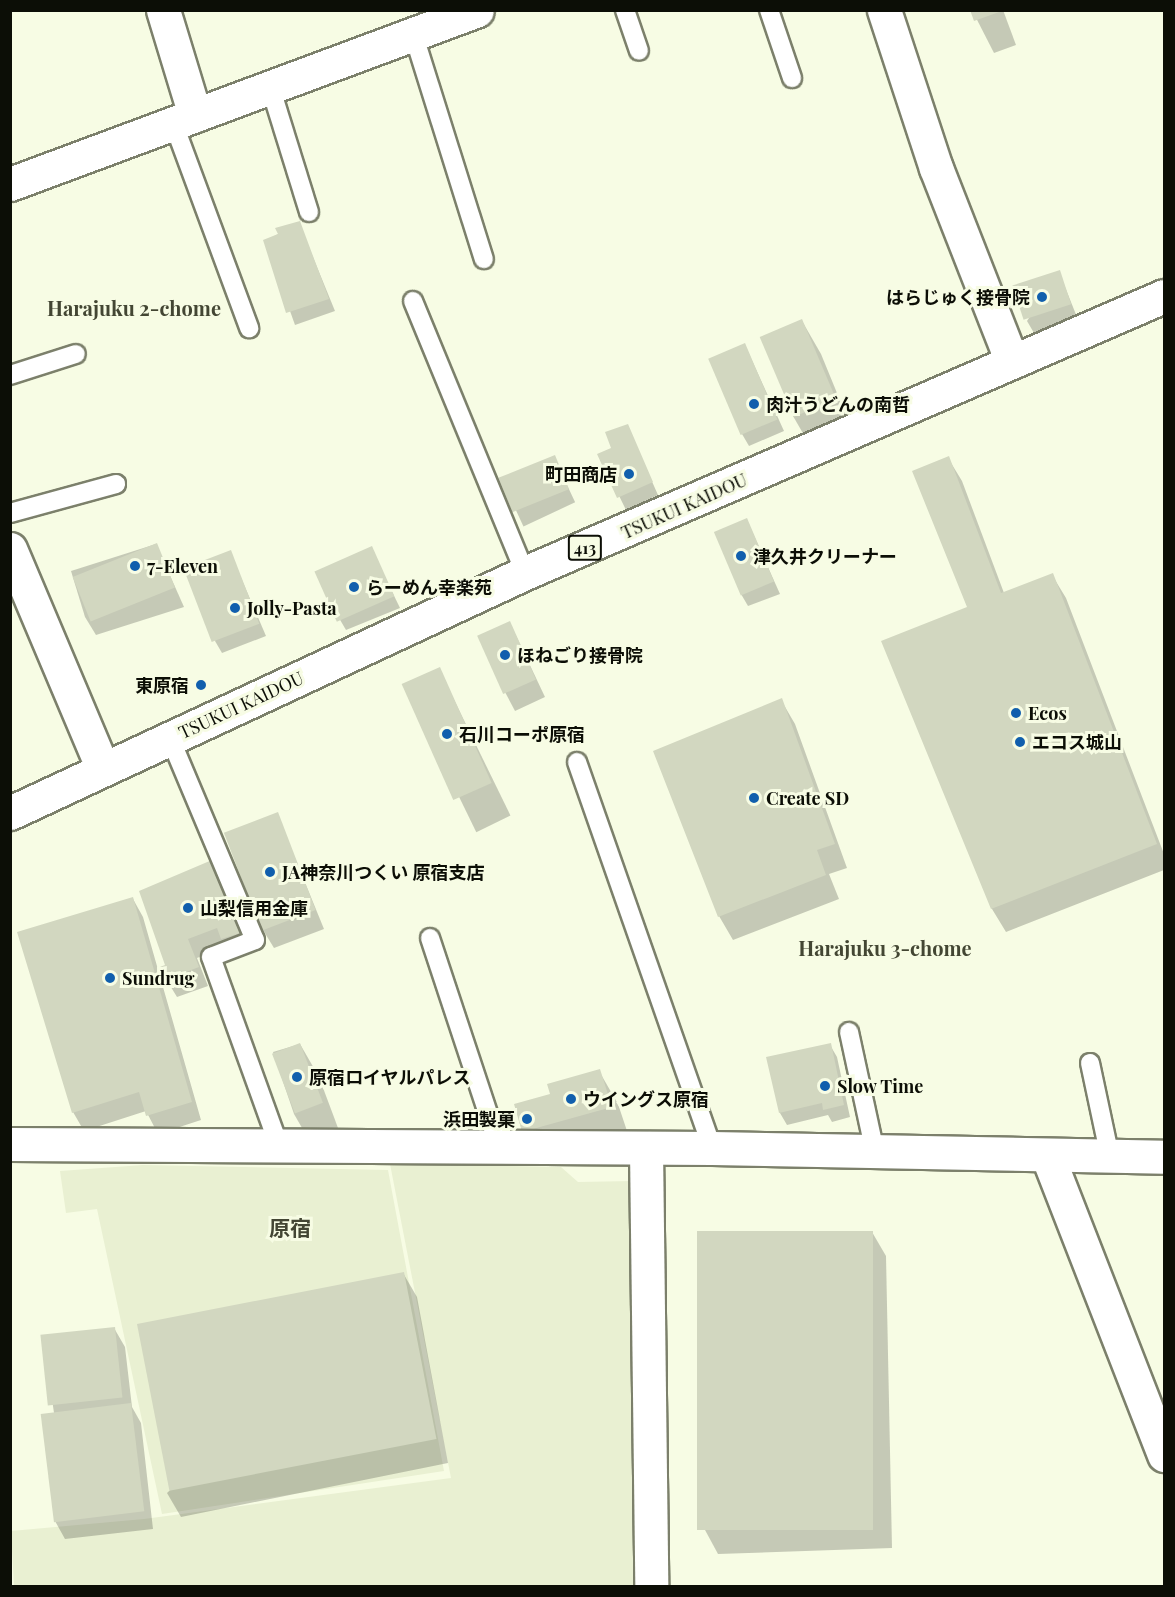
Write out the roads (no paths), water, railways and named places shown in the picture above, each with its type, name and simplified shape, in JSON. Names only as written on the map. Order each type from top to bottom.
[{"type":"main road","points":[[163,10],[184,118]]},
{"type":"main road","points":[[10,184],[270,86],[425,23],[477,10]]},
{"type":"main road","points":[[884,10],[939,178],[1012,362]]},
{"type":"main road","name":"TSUKUI KAIDOU","points":[[10,813],[525,573],[1164,296]]},
{"type":"main road","points":[[10,549],[103,769]]},
{"type":"main road","points":[[10,1144],[712,1148],[1048,1157],[1164,1157]]},
{"type":"main road","points":[[646,1148],[651,1587]]},
{"type":"main road","points":[[1048,1157],[1164,1455]]},
{"type":"lane","points":[[625,10],[639,51]]},
{"type":"lane","points":[[770,10],[792,78]]},
{"type":"lane","points":[[425,23],[484,259]]},
{"type":"lane","points":[[270,86],[309,212]]},
{"type":"lane","points":[[184,118],[249,328]]},
{"type":"lane","points":[[413,301],[525,573]]},
{"type":"lane","points":[[10,375],[76,354]]},
{"type":"lane","points":[[10,513],[116,484]]},
{"type":"lane","points":[[170,738],[255,940],[212,957],[279,1146]]},
{"type":"lane","points":[[577,762],[712,1148]]},
{"type":"lane","points":[[430,938],[499,1147]]},
{"type":"lane","points":[[849,1032],[875,1152]]},
{"type":"lane","points":[[1090,1063],[1110,1157]]},
{"type":"place","name":"はらじゅく接骨院","points":[[1042,297]]},
{"type":"place","name":"肉汁うどんの南哲","points":[[754,404]]},
{"type":"place","name":"町田商店","points":[[629,474]]},
{"type":"place","name":"津久井クリーナー","points":[[741,556]]},
{"type":"place","name":"7-Eleven","points":[[135,566]]},
{"type":"place","name":"らーめん幸楽苑","points":[[354,587]]},
{"type":"place","name":"Jolly-Pasta","points":[[235,608]]},
{"type":"place","name":"ほねごり接骨院","points":[[505,655]]},
{"type":"place","name":"東原宿","points":[[201,685]]},
{"type":"place","name":"Ecos","points":[[1016,713]]},
{"type":"place","name":"石川コーポ原宿","points":[[447,734]]},
{"type":"place","name":"エコス城山","points":[[1020,742]]},
{"type":"place","name":"Create SD","points":[[754,798]]},
{"type":"place","name":"JA神奈川つくい 原宿支店","points":[[270,872]]},
{"type":"place","name":"山梨信用金庫","points":[[188,908]]},
{"type":"place","name":"Sundrug","points":[[110,978]]},
{"type":"place","name":"原宿ロイヤルパレス","points":[[297,1077]]},
{"type":"place","name":"Slow Time","points":[[825,1086]]},
{"type":"place","name":"ウイングス原宿","points":[[571,1099]]},
{"type":"place","name":"浜田製菓","points":[[527,1119]]},
{"type":"district","name":"Harajuku 2-chome","points":[[134,307]]},
{"type":"district","name":"Harajuku 3-chome","points":[[885,947]]},
{"type":"district","name":"原宿","points":[[290,1227]]}]
